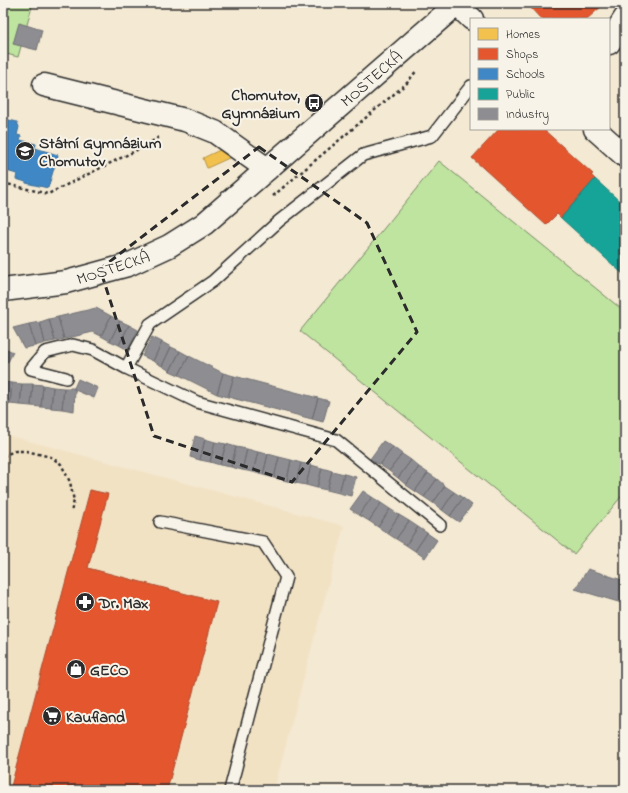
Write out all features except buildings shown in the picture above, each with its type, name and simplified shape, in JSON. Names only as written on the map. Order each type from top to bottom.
[{"type":"street","points":[[456,4],[471,18]]},
{"type":"street","name":"MOSTECKÁ","points":[[3,290],[66,282],[128,265],[169,246],[204,224],[456,4]]},
{"type":"street","points":[[610,41],[625,18]]},
{"type":"street","points":[[44,85],[185,120],[215,132],[267,169]]},
{"type":"street","points":[[596,130],[625,156]]},
{"type":"lane","points":[[126,368],[150,324],[213,281],[279,221],[362,155],[432,136],[470,87]]},
{"type":"lane","points":[[66,378],[31,370],[45,352],[73,345],[93,350],[126,368],[197,402],[336,440],[440,525]]},
{"type":"lane","points":[[160,522],[264,542],[286,577],[230,790]]},
{"type":"path","points":[[3,183],[48,194],[145,146],[185,120]]},
{"type":"path","points":[[3,456],[14,451],[26,451],[51,457],[61,464],[70,482],[74,501],[71,512]]},
{"type":"highlighted area","points":[[259,147],[367,223],[417,332],[292,482],[154,436],[100,269]]},
{"type":"shaded area","points":[[3,434],[344,526],[274,790],[3,790]]},
{"type":"green space","points":[[3,3],[33,3],[18,57],[3,53]]},
{"type":"green space","points":[[439,161],[625,312],[625,492],[574,554],[300,331]]},
{"type":"place","name":"Chomutov, Gymnázium","points":[[314,103]]},
{"type":"place","name":"Státní Gymnázium Chomutov","points":[[25,151]]},
{"type":"place","name":"Dr. Max","points":[[85,602]]},
{"type":"place","name":"GECO","points":[[76,669]]},
{"type":"place","name":"Kaufland","points":[[52,716]]}]
